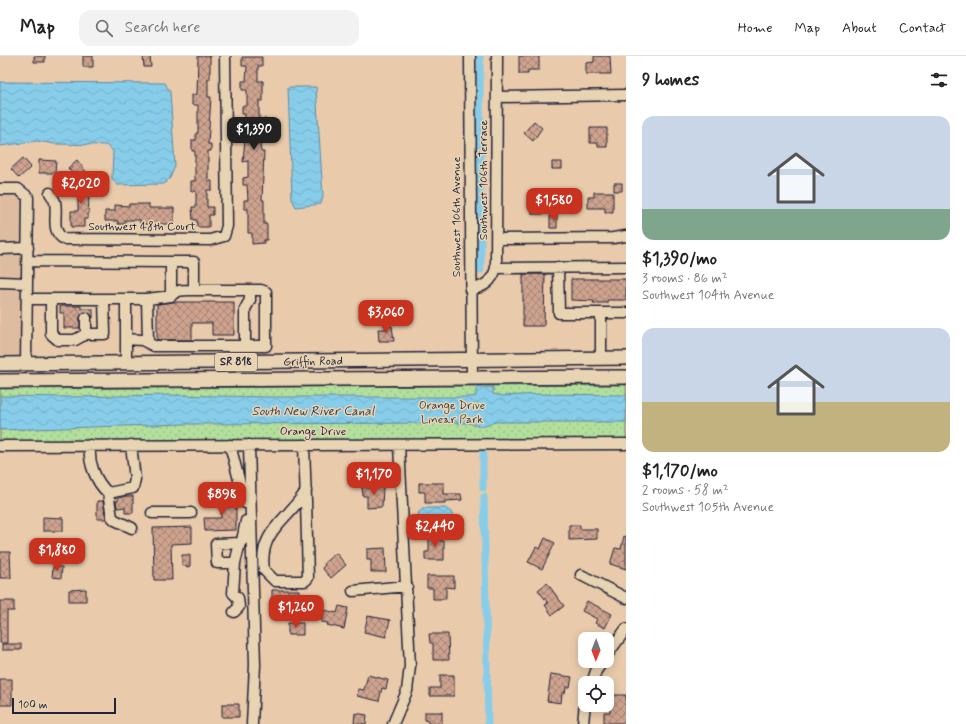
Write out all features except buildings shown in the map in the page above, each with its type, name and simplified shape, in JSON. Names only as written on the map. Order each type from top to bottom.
[{"type":"main road","name":"Griffin Road","points":[[0,364],[626,358]]},
{"type":"main road","points":[[61,381],[66,373],[84,363]]},
{"type":"main road","points":[[0,379],[20,372],[26,364]]},
{"type":"main road","name":"Griffin Road","points":[[0,379],[61,381],[626,377]]},
{"type":"street","name":"Southwest 48th Court","points":[[50,193],[55,203],[55,227],[59,236],[73,240],[210,240],[226,238],[225,56]]},
{"type":"street","name":"Southwest 106th Avenue","points":[[470,56],[470,290],[472,377]]},
{"type":"street","name":"Southwest 106th Terrace","points":[[470,290],[487,284],[492,279],[496,268],[497,56]]},
{"type":"street","points":[[497,97],[626,96]]},
{"type":"street","points":[[0,189],[18,189],[28,197],[26,364]]},
{"type":"street","points":[[497,239],[613,238],[626,236]]},
{"type":"street","points":[[0,249],[28,248]]},
{"type":"street","points":[[27,261],[194,262],[194,290]]},
{"type":"street","points":[[171,262],[171,296]]},
{"type":"street","points":[[496,268],[626,267]]},
{"type":"street","points":[[558,268],[559,313],[626,313]]},
{"type":"street","points":[[0,282],[27,283]]},
{"type":"street","points":[[27,299],[51,299],[85,309],[104,299],[147,299],[171,296],[175,292],[181,290],[250,290],[266,292],[266,346],[154,346],[148,342],[138,339],[126,339]]},
{"type":"street","points":[[245,345],[245,309],[249,303],[250,290]]},
{"type":"street","points":[[51,299],[52,334],[53,337],[58,340],[75,340],[86,334],[109,334],[104,299]]},
{"type":"street","points":[[126,299],[126,363]]},
{"type":"street","points":[[147,299],[148,342]]},
{"type":"street","points":[[85,309],[86,334]]},
{"type":"street","points":[[601,313],[601,358]]},
{"type":"street","points":[[393,724],[407,691],[410,666],[408,586],[399,444]]},
{"type":"street","name":"Orange Drive","points":[[0,446],[626,444]]},
{"type":"street","points":[[108,493],[133,488],[135,479],[131,445]]},
{"type":"street","points":[[230,445],[245,499],[246,522],[235,563],[233,592],[238,598],[238,607],[234,612]]},
{"type":"street","points":[[249,445],[255,666],[252,724]]},
{"type":"street","points":[[304,445],[306,491],[308,580],[275,581],[264,570],[263,552],[266,540],[272,530],[297,505],[306,491]]},
{"type":"street","points":[[90,446],[92,469],[108,493],[112,517],[132,528]]},
{"type":"street","points":[[152,513],[191,513]]},
{"type":"street","points":[[235,563],[217,563],[216,544],[240,543]]},
{"type":"street","points":[[581,575],[626,598]]},
{"type":"street","points":[[353,591],[408,586]]},
{"type":"street","points":[[614,645],[626,629]]},
{"type":"street","points":[[583,724],[584,712]]},
{"type":"shaded area","points":[[0,189],[28,197],[26,364],[0,363]]},
{"type":"green space","name":"Orange Drive Linear Park","points":[[626,385],[626,439],[0,443],[0,389]]},
{"type":"water","points":[[0,82],[165,83],[170,92],[175,166],[170,178],[164,184],[117,185],[112,178],[113,151],[106,145],[55,144],[37,141],[0,146]]},
{"type":"water","points":[[288,87],[316,87],[323,196],[321,204],[296,207],[292,199]]},
{"type":"water","name":"South New River Canal","points":[[493,387],[493,394],[504,396],[540,394],[626,395],[626,422],[494,422],[486,426],[468,423],[185,424],[0,430],[0,396],[68,397],[168,395],[269,397],[472,397],[476,396],[476,388]]},
{"type":"water","points":[[424,508],[445,508],[451,512],[456,527],[454,535],[448,535],[445,528],[424,524],[418,516],[419,512]]},
{"type":"waterway","points":[[480,56],[481,270]]},
{"type":"waterway","points":[[483,451],[483,488]]},
{"type":"waterway","points":[[484,497],[488,724]]},
{"type":"tunnel","points":[[85,309],[86,318]]}]
